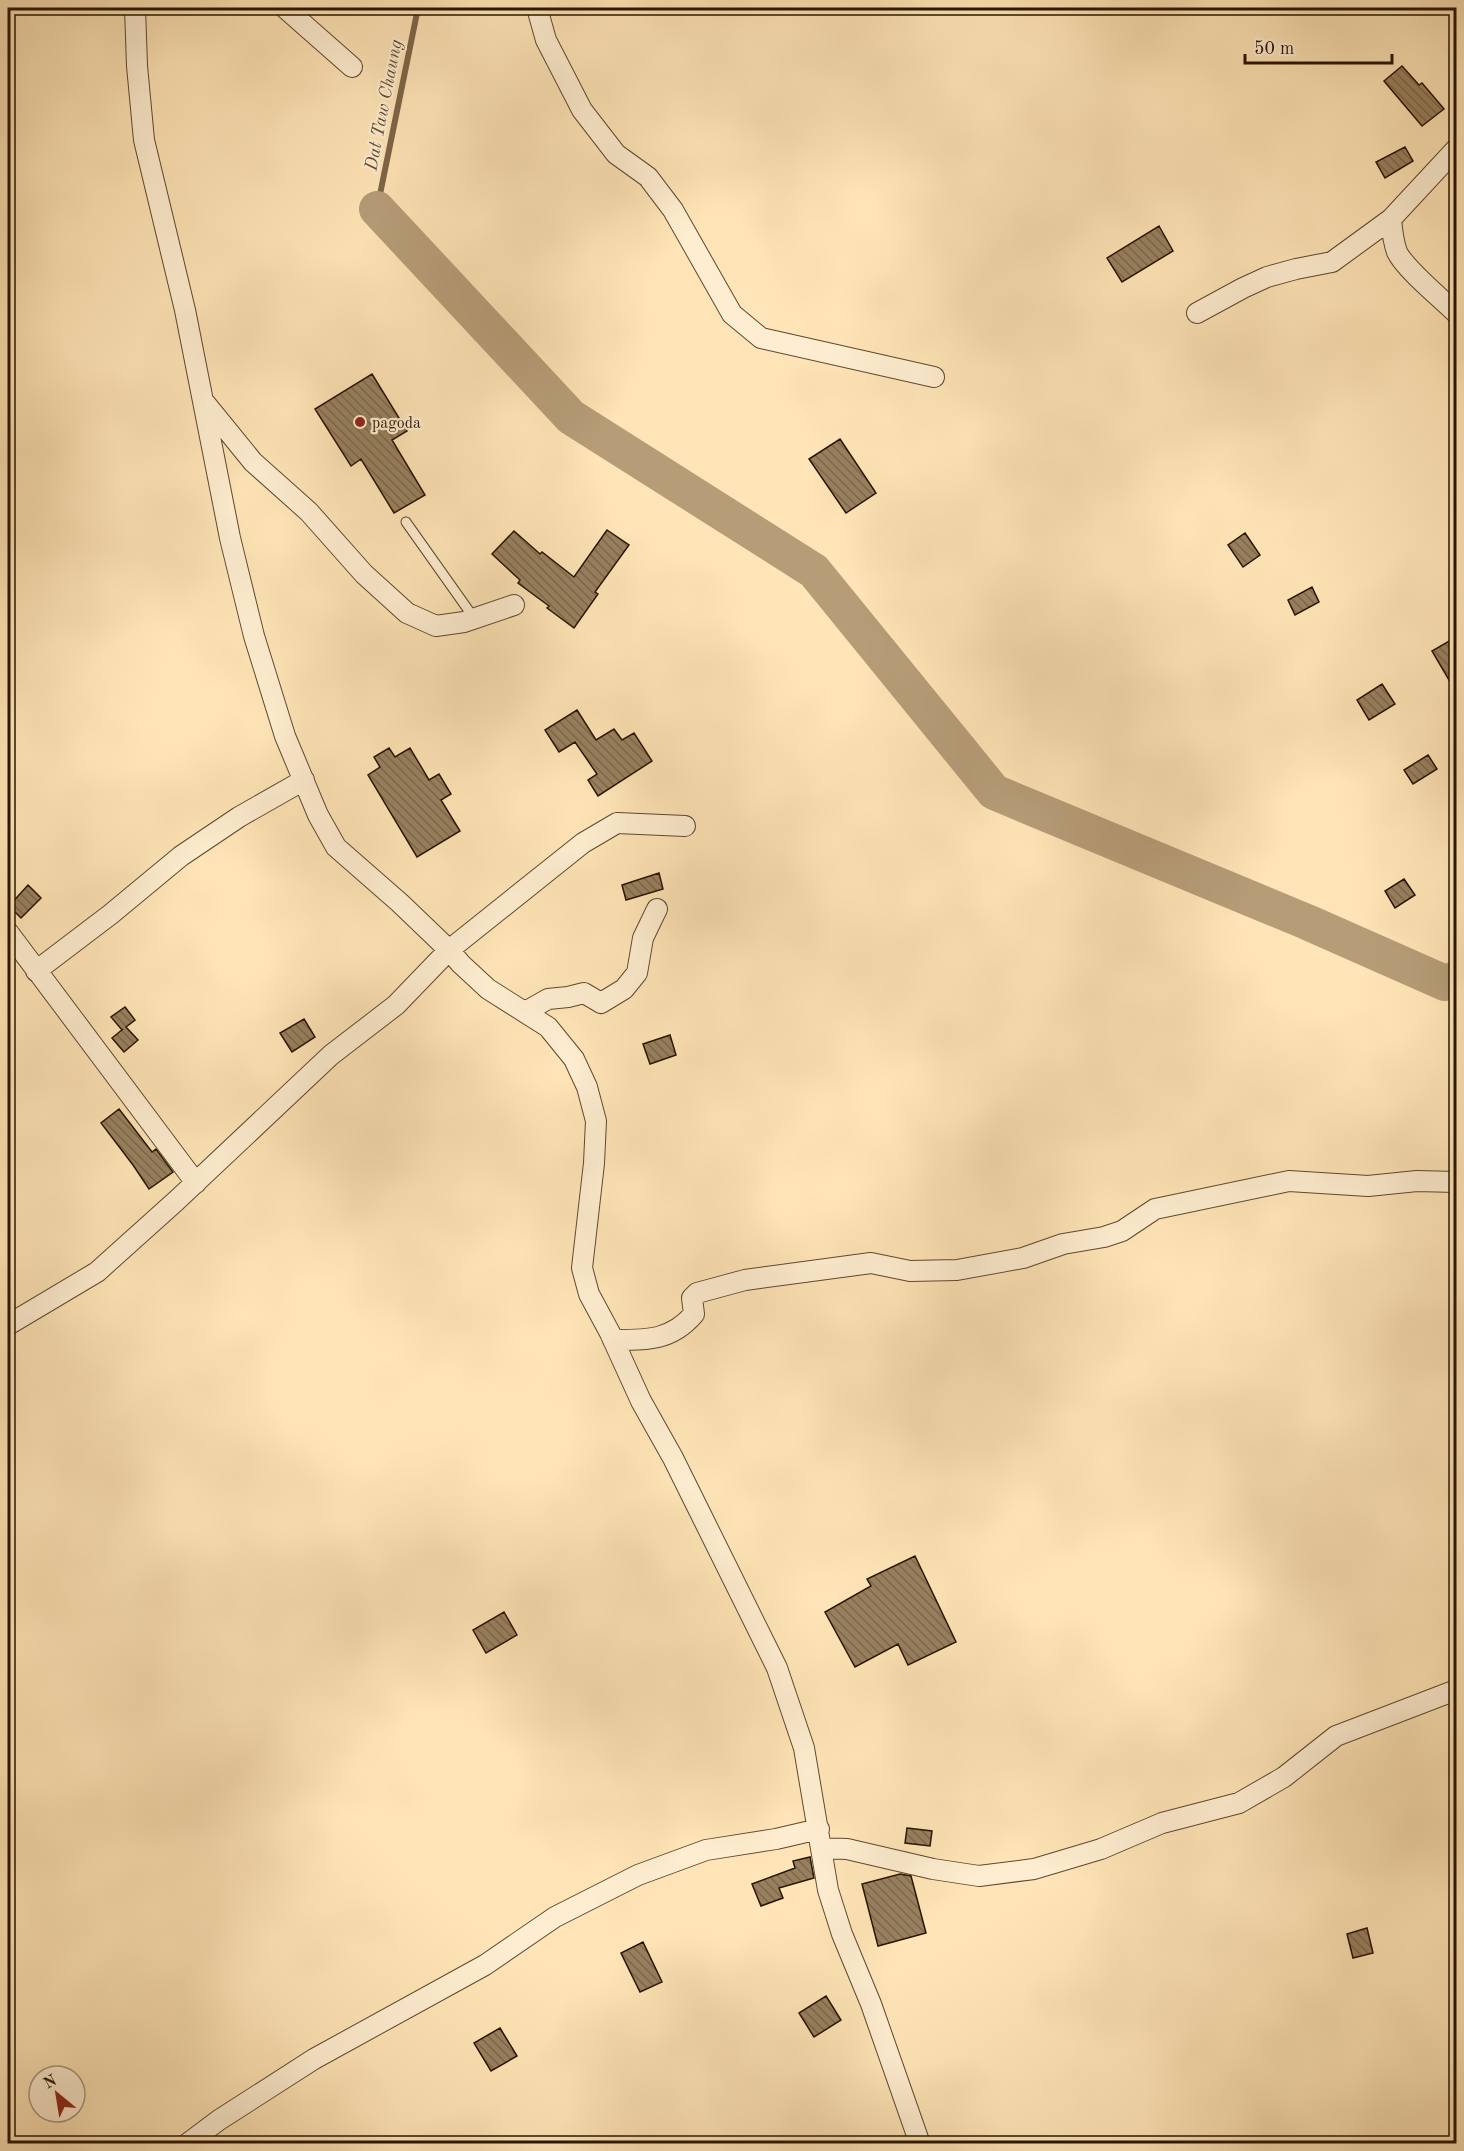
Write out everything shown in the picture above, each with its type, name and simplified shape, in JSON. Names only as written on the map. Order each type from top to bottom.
[{"type":"street","points":[[135,8],[136,66],[144,140],[185,310],[230,538],[254,636],[285,736],[318,815],[336,847],[400,903],[488,989],[548,1027],[574,1059],[587,1087],[596,1121],[594,1163],[582,1268],[589,1294],[777,1668],[804,1748],[828,1890],[842,1934],[871,2004],[920,2144]]},
{"type":"street","points":[[285,8],[352,67]]},
{"type":"street","points":[[537,8],[546,40],[582,110],[616,154],[648,177],[673,210],[732,314],[761,338],[934,377]]},
{"type":"street","points":[[1197,313],[1267,277],[1296,268],[1332,262],[1391,219],[1456,149]]},
{"type":"street","points":[[1391,219],[1398,254],[1422,281],[1456,313]]},
{"type":"street","points":[[203,401],[253,462],[309,512],[364,574],[407,613],[436,626],[474,618],[514,605]]},
{"type":"street","points":[[36,970],[111,914],[181,856],[239,817],[304,780]]},
{"type":"street","points":[[8,1325],[97,1272],[196,1184],[332,1055],[396,1005],[449,950],[583,843],[617,824],[685,825]]},
{"type":"street","points":[[525,1012],[548,999],[584,993],[601,1003],[624,989],[636,973],[643,938],[657,909]]},
{"type":"street","points":[[8,932],[196,1184]]},
{"type":"street","points":[[613,1340],[663,1337],[685,1324],[694,1314],[692,1298],[697,1293],[745,1280],[871,1263],[910,1271],[957,1269],[1023,1258],[1063,1244],[1104,1237],[1122,1231],[1155,1209],[1289,1181],[1368,1186],[1418,1181],[1456,1182]]},
{"type":"street","points":[[188,2143],[219,2120],[314,2059],[485,1965],[555,1917],[638,1875],[706,1850],[776,1839],[820,1838],[847,1849],[933,1869],[979,1875],[1034,1869],[1101,1849],[1162,1823],[1239,1803],[1284,1777],[1336,1736],[1456,1690]]},
{"type":"lane","points":[[406,522],[474,618]]},
{"type":"path","points":[[127,2144],[133,2141],[188,2143]]},
{"type":"building","points":[[1402,66],[1419,85],[1422,83],[1444,109],[1422,126],[1384,81]]},
{"type":"building","points":[[1405,147],[1413,161],[1385,178],[1376,162]]},
{"type":"building","points":[[1159,226],[1173,251],[1122,282],[1107,258]]},
{"type":"building","points":[[372,374],[407,431],[392,440],[425,495],[394,513],[361,459],[351,466],[315,409]]},
{"type":"building","points":[[840,439],[876,493],[846,513],[809,459]]},
{"type":"building","points":[[607,530],[629,545],[595,592],[598,594],[574,628],[518,583],[520,580],[492,554],[514,531],[540,554],[542,552],[574,577]]},
{"type":"building","points":[[1245,533],[1260,555],[1243,567],[1228,545]]},
{"type":"building","points":[[1312,587],[1319,602],[1295,615],[1288,600]]},
{"type":"building","points":[[1456,637],[1456,692],[1432,651]]},
{"type":"building","points":[[1382,684],[1395,704],[1369,720],[1357,700]]},
{"type":"building","points":[[577,710],[596,740],[614,729],[622,740],[634,733],[652,761],[598,796],[588,780],[597,774],[575,742],[559,752],[545,730]]},
{"type":"building","points":[[389,748],[395,757],[410,748],[429,780],[439,774],[451,794],[441,800],[460,831],[417,857],[368,775],[380,767],[374,757]]},
{"type":"building","points":[[1428,755],[1437,769],[1413,784],[1404,770]]},
{"type":"building","points":[[659,873],[663,889],[626,900],[622,885]]},
{"type":"building","points":[[1404,879],[1415,895],[1395,908],[1385,891]]},
{"type":"building","points":[[28,885],[41,898],[21,918],[9,906]]},
{"type":"building","points":[[125,1007],[135,1020],[126,1027],[138,1040],[124,1052],[112,1038],[122,1030],[111,1017]]},
{"type":"building","points":[[304,1019],[315,1037],[292,1052],[280,1033]]},
{"type":"building","points":[[670,1035],[676,1055],[650,1064],[643,1044]]},
{"type":"building","points":[[119,1109],[152,1152],[156,1149],[173,1172],[149,1189],[101,1123]]},
{"type":"building","points":[[915,1556],[956,1642],[908,1665],[898,1644],[855,1667],[825,1612],[871,1586],[867,1579]]},
{"type":"building","points":[[504,1612],[517,1635],[486,1653],[473,1630]]},
{"type":"building","points":[[907,1828],[932,1831],[930,1846],[905,1843]]},
{"type":"building","points":[[810,1857],[814,1878],[779,1888],[783,1898],[761,1906],[752,1884],[795,1868],[793,1861]]},
{"type":"building","points":[[900,1874],[911,1876],[926,1933],[878,1946],[862,1884]]},
{"type":"building","points":[[1367,1928],[1373,1953],[1353,1958],[1347,1934]]},
{"type":"building","points":[[643,1942],[662,1982],[640,1992],[621,1953]]},
{"type":"building","points":[[826,1996],[841,2020],[814,2037],[799,2013]]},
{"type":"building","points":[[500,2028],[517,2056],[491,2071],[474,2043]]},
{"type":"waterway","name":"Dat Taw Chaung","points":[[377,209],[418,8]]},
{"type":"waterway","points":[[377,209],[571,417],[814,571],[994,792],[1307,922],[1445,983],[1456,979]]},
{"type":"place","name":"pagoda","points":[[360,422]]}]
